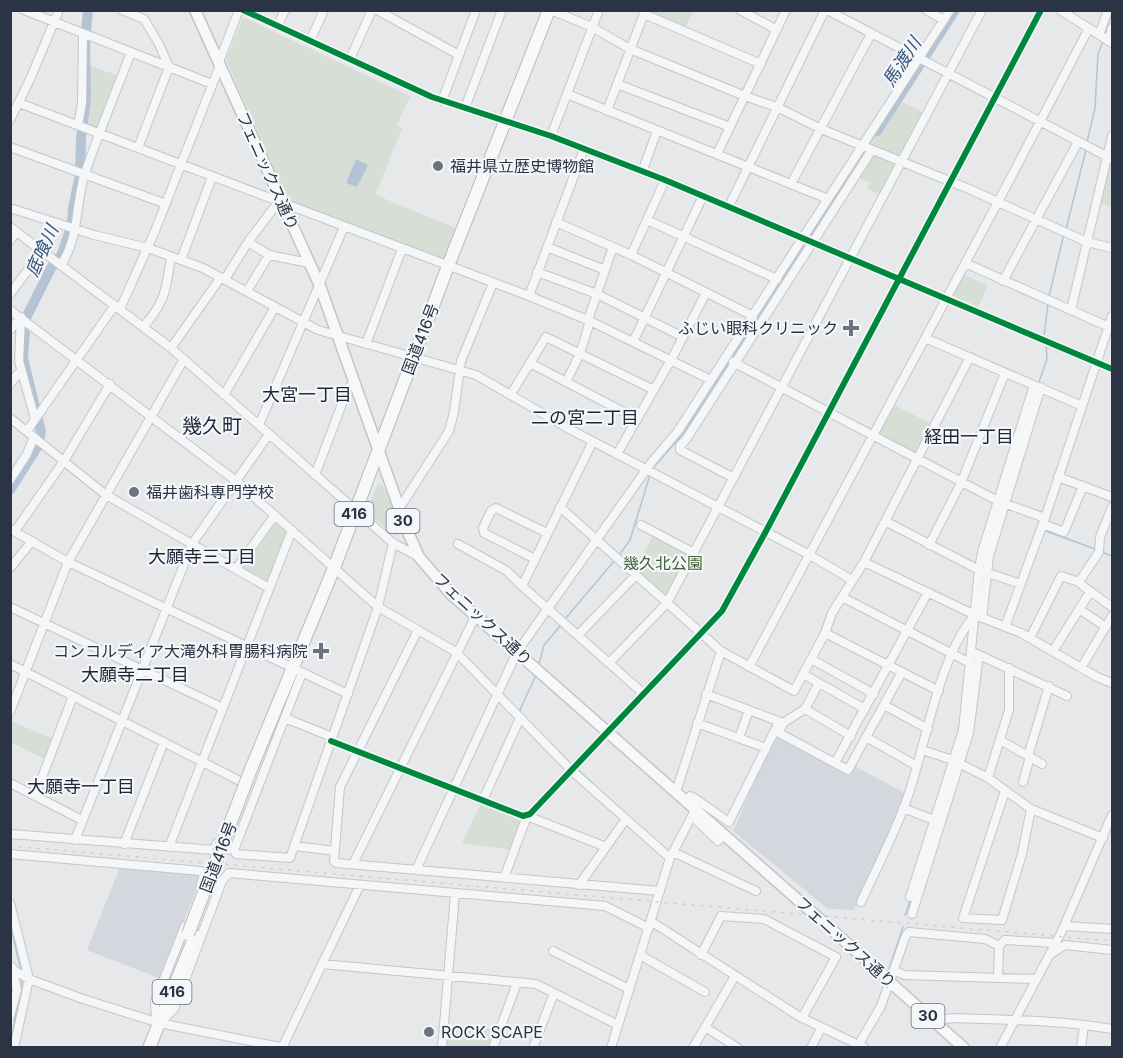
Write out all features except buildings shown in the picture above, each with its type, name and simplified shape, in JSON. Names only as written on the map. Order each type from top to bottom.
[{"type":"highway","name":"国道416号","points":[[149,1047],[255,770],[278,722],[294,669],[448,266],[550,10]]},
{"type":"main road","name":"フェニックス通り","points":[[195,10],[320,286],[399,509],[419,557],[445,587],[676,792],[694,813],[798,900],[964,1047]]},
{"type":"street","points":[[24,10],[213,84]]},
{"type":"street","points":[[10,120],[59,10]]},
{"type":"street","points":[[122,10],[144,19],[169,67],[138,148]]},
{"type":"street","points":[[27,431],[77,359],[117,307],[148,248],[241,10],[442,101],[551,136],[665,180],[1113,369]]},
{"type":"street","points":[[278,25],[285,10]]},
{"type":"street","points":[[310,41],[324,10]]},
{"type":"street","points":[[350,59],[372,10]]},
{"type":"street","points":[[377,10],[459,55]]},
{"type":"street","points":[[465,108],[502,10]]},
{"type":"street","points":[[550,10],[592,27],[630,49],[779,108],[821,129],[952,182],[1087,242],[1113,248]]},
{"type":"street","points":[[551,136],[598,10]]},
{"type":"street","points":[[740,10],[777,30]]},
{"type":"street","points":[[717,154],[786,10]]},
{"type":"street","points":[[729,206],[826,10],[1110,158]]},
{"type":"street","points":[[926,10],[944,20]]},
{"type":"street","points":[[416,870],[517,652],[646,470],[678,431],[950,10]]},
{"type":"street","points":[[609,663],[667,603],[982,10]]},
{"type":"street","points":[[504,878],[527,816],[609,733],[702,634],[726,605],[952,182],[1041,10]]},
{"type":"street","points":[[1060,10],[1110,42],[1113,28]]},
{"type":"street","points":[[1099,35],[1108,10]]},
{"type":"street","points":[[442,101],[473,12]]},
{"type":"street","points":[[607,111],[645,12],[761,64]]},
{"type":"street","points":[[749,667],[1088,30]]},
{"type":"street","points":[[81,126],[83,34]]},
{"type":"street","points":[[791,184],[871,34]]},
{"type":"street","points":[[61,265],[69,251],[82,172],[100,134],[131,52]]},
{"type":"street","points":[[617,84],[730,127]]},
{"type":"street","points":[[567,94],[828,199]]},
{"type":"street","points":[[19,103],[528,296],[589,321],[711,380]]},
{"type":"street","points":[[642,172],[657,131]]},
{"type":"street","points":[[1071,310],[1110,158],[1113,136]]},
{"type":"street","points":[[1003,281],[1078,142]]},
{"type":"street","points":[[10,147],[166,204]]},
{"type":"street","points":[[528,296],[584,149]]},
{"type":"street","points":[[734,478],[679,448],[872,150]]},
{"type":"street","points":[[181,260],[212,177]]},
{"type":"street","points":[[631,255],[665,180]]},
{"type":"street","points":[[633,342],[703,196]]},
{"type":"street","points":[[171,348],[280,202]]},
{"type":"street","points":[[10,208],[73,229],[171,256],[223,278],[303,323],[338,336],[476,375],[646,470],[808,554],[852,580]]},
{"type":"street","points":[[647,220],[777,279]]},
{"type":"street","points":[[556,222],[631,255],[753,316]]},
{"type":"street","points":[[259,425],[344,227]]},
{"type":"street","points":[[10,240],[14,230],[144,326],[393,543],[419,557]]},
{"type":"street","points":[[248,242],[269,255],[309,263]]},
{"type":"street","points":[[547,247],[606,270]]},
{"type":"street","points":[[566,382],[580,354],[613,247]]},
{"type":"street","points":[[366,344],[402,249]]},
{"type":"street","points":[[10,294],[42,251]]},
{"type":"street","points":[[247,291],[269,255]]},
{"type":"street","points":[[144,326],[158,310],[164,297],[171,256]]},
{"type":"street","points":[[965,263],[1109,327]]},
{"type":"street","points":[[537,272],[597,294],[683,337]]},
{"type":"street","points":[[399,509],[449,431],[461,361],[493,283]]},
{"type":"street","points":[[617,454],[671,360],[706,292]]},
{"type":"street","points":[[224,395],[275,307]]},
{"type":"street","points":[[10,309],[236,481],[378,607],[456,652],[572,771],[626,819],[672,855],[756,891]]},
{"type":"street","points":[[1005,627],[1044,521],[1113,316]]},
{"type":"street","points":[[10,330],[21,317]]},
{"type":"street","points":[[21,317],[18,339],[19,361],[35,419]]},
{"type":"street","points":[[512,394],[546,337],[654,390]]},
{"type":"street","points":[[925,338],[1082,406]]},
{"type":"street","points":[[560,507],[721,651],[794,691],[825,633],[832,613],[864,562],[970,357]]},
{"type":"street","points":[[726,358],[961,483],[1064,532],[1083,486]]},
{"type":"street","points":[[10,712],[68,562],[184,359]]},
{"type":"street","points":[[530,363],[637,419]]},
{"type":"street","points":[[10,384],[21,370]]},
{"type":"street","points":[[929,545],[961,483],[1005,373]]},
{"type":"street","points":[[315,475],[348,388],[354,383]]},
{"type":"street","points":[[110,384],[64,461],[13,530],[68,562],[348,694]]},
{"type":"street","points":[[912,914],[956,762],[963,730],[971,650],[979,616],[983,571],[1037,386]]},
{"type":"street","points":[[10,418],[106,495],[269,588]]},
{"type":"street","points":[[75,840],[192,544],[269,434]]},
{"type":"street","points":[[11,478],[34,437]]},
{"type":"street","points":[[522,586],[593,441]]},
{"type":"street","points":[[1058,477],[1113,497]]},
{"type":"street","points":[[1079,582],[1099,552],[1100,537],[1113,507]]},
{"type":"street","points":[[535,559],[484,533],[483,528],[491,511],[496,508],[548,533]]},
{"type":"street","points":[[236,569],[275,515]]},
{"type":"street","points":[[885,521],[983,571],[1021,584]]},
{"type":"street","points":[[642,525],[694,553]]},
{"type":"street","points":[[170,847],[292,530]]},
{"type":"street","points":[[10,568],[32,541]]},
{"type":"street","points":[[10,834],[124,844],[214,850],[215,848],[234,850],[236,854],[291,858],[378,607],[393,543]]},
{"type":"street","points":[[458,544],[507,571],[644,694]]},
{"type":"street","points":[[864,562],[1030,638],[1097,677],[1113,683]]},
{"type":"street","points":[[578,635],[636,575]]},
{"type":"street","points":[[1030,638],[1061,576],[1079,582],[1090,592],[1111,602]]},
{"type":"street","points":[[835,764],[928,592]]},
{"type":"street","points":[[1053,651],[1090,592]]},
{"type":"street","points":[[842,597],[970,663]]},
{"type":"street","points":[[10,607],[223,708]]},
{"type":"street","points":[[1079,609],[1106,627]]},
{"type":"street","points":[[353,864],[476,615]]},
{"type":"street","points":[[861,902],[903,808],[951,653],[968,623],[979,616]]},
{"type":"street","points":[[1081,668],[1113,616]]},
{"type":"street","points":[[418,630],[340,787],[334,861],[336,863],[660,891]]},
{"type":"street","points":[[825,633],[939,691]]},
{"type":"street","points":[[971,650],[1067,696]]},
{"type":"street","points":[[676,792],[721,651]]},
{"type":"street","points":[[910,897],[934,820],[969,733],[979,655]]},
{"type":"street","points":[[811,659],[874,694]]},
{"type":"street","points":[[10,664],[240,781]]},
{"type":"street","points":[[988,778],[1009,710],[1009,668]]},
{"type":"street","points":[[234,850],[285,718],[294,669]]},
{"type":"street","points":[[215,848],[240,781],[294,669]]},
{"type":"street","points":[[781,723],[779,733],[848,770],[902,672]]},
{"type":"street","points":[[802,674],[865,709]]},
{"type":"street","points":[[724,831],[781,723],[805,709],[819,683]]},
{"type":"street","points":[[1023,782],[1049,686]]},
{"type":"street","points":[[706,694],[781,723]]},
{"type":"street","points":[[35,796],[73,696]]},
{"type":"street","points":[[884,705],[928,729]]},
{"type":"street","points":[[805,709],[851,736]]},
{"type":"street","points":[[739,738],[749,710]]},
{"type":"street","points":[[285,718],[357,752],[606,847]]},
{"type":"street","points":[[483,800],[520,718]]},
{"type":"street","points":[[697,723],[766,748]]},
{"type":"street","points":[[866,737],[917,766]]},
{"type":"street","points":[[1000,740],[1042,764]]},
{"type":"street","points":[[124,844],[164,742]]},
{"type":"street","points":[[922,750],[956,762],[988,778],[1031,809],[1103,838]]},
{"type":"street","points":[[10,783],[82,820]]},
{"type":"street","points":[[1005,791],[963,918],[1002,920],[1022,854],[1031,809]]},
{"type":"street","points":[[685,801],[690,796],[693,797],[729,822]]},
{"type":"street","points":[[903,808],[934,820]]},
{"type":"street","points":[[611,1047],[672,855],[694,813],[718,841],[720,839]]},
{"type":"street","points":[[1000,1047],[1065,926],[1113,814]]},
{"type":"street","points":[[579,885],[626,819]]},
{"type":"street","points":[[295,846],[335,851]]},
{"type":"street","points":[[10,854],[201,871],[204,877],[155,1002],[158,1023]]},
{"type":"street","points":[[158,1023],[174,1009],[222,881],[228,873],[605,906],[650,925],[802,1018],[862,1046],[881,1006],[909,932],[985,939],[999,946]]},
{"type":"street","points":[[204,877],[222,881]]},
{"type":"street","points":[[11,966],[29,979],[158,1023],[283,1047],[360,885]]},
{"type":"street","points":[[442,1047],[454,894]]},
{"type":"street","points":[[10,903],[29,979],[14,1047]]},
{"type":"street","points":[[701,955],[721,916],[764,919],[836,957],[802,1018]]},
{"type":"street","points":[[1065,926],[1113,930]]},
{"type":"street","points":[[998,977],[999,946],[1005,940],[1056,943]]},
{"type":"street","points":[[1049,955],[1065,945],[1113,950]]},
{"type":"street","points":[[553,951],[629,989]]},
{"type":"street","points":[[640,955],[705,992]]},
{"type":"street","points":[[322,964],[536,984],[618,1025]]},
{"type":"street","points":[[10,1016],[17,990],[11,966]]},
{"type":"street","points":[[894,970],[904,975],[1036,979]]},
{"type":"street","points":[[693,1047],[735,976]]},
{"type":"street","points":[[493,1047],[517,983]]},
{"type":"street","points":[[533,1047],[554,993]]},
{"type":"street","points":[[936,1023],[954,1018],[1015,1019],[1084,1024],[1113,1029]]},
{"type":"street","points":[[1081,1047],[1084,1024]]},
{"type":"street","points":[[705,1027],[738,1047]]},
{"type":"street","points":[[811,1047],[821,1028]]},
{"type":"shaded area","points":[[779,735],[850,773],[854,766],[907,794],[854,910],[828,909],[733,831],[762,764]]},
{"type":"shaded area","points":[[120,867],[199,875],[201,878],[161,979],[87,950]]},
{"type":"green space","points":[[645,11],[693,11],[684,31]]},
{"type":"green space","points":[[245,18],[410,96],[397,125],[402,128],[376,193],[378,196],[458,229],[446,257],[441,259],[289,201],[226,60],[242,20]]},
{"type":"green space","points":[[88,65],[122,77],[100,134],[84,128]]},
{"type":"green space","points":[[899,100],[926,114],[883,196],[867,189],[870,183],[855,176],[872,150],[866,148]]},
{"type":"green space","points":[[1107,157],[1112,159],[1112,207],[1097,202]]},
{"type":"green space","points":[[961,274],[988,285],[977,310],[949,298]]},
{"type":"green space","points":[[892,404],[932,424],[915,457],[875,436]]},
{"type":"green space","points":[[378,484],[382,484],[401,525],[397,536],[366,512]]},
{"type":"green space","points":[[275,517],[290,531],[269,584],[265,585],[237,568]]},
{"type":"green space","name":"幾久北公園","points":[[654,534],[693,553],[666,601],[633,572]]},
{"type":"green space","points":[[11,721],[56,740],[48,761],[11,742]]},
{"type":"green space","points":[[482,801],[525,818],[514,850],[462,843]]},
{"type":"green space","points":[[444,1026],[500,1029],[493,1047],[442,1048]]},
{"type":"water","points":[[356,159],[368,165],[357,187],[346,183]]},
{"type":"waterway","name":"底喰川","points":[[10,490],[37,447],[41,432],[23,358],[26,318],[51,268],[62,254],[72,224],[80,175],[81,138],[86,98],[85,42],[88,10]]},
{"type":"waterway","name":"馬渡川","points":[[877,131],[955,10]]},
{"type":"waterway","points":[[1104,36],[1112,12]]},
{"type":"waterway","points":[[1087,142],[1095,108],[1098,54],[1103,41]]},
{"type":"waterway","points":[[869,144],[877,131]]},
{"type":"waterway","points":[[1066,229],[1086,150]]},
{"type":"waterway","points":[[809,238],[864,151]]},
{"type":"waterway","points":[[1049,296],[1064,234]]},
{"type":"waterway","points":[[653,468],[683,434],[806,242]]},
{"type":"waterway","points":[[1044,336],[1048,304]]},
{"type":"waterway","points":[[1039,382],[1047,359],[1046,345]]},
{"type":"waterway","points":[[962,350],[975,355]]},
{"type":"waterway","points":[[620,554],[630,540],[650,475]]},
{"type":"waterway","points":[[1043,530],[1095,549]]},
{"type":"waterway","points":[[1102,552],[1112,556]]},
{"type":"waterway","points":[[565,619],[615,560]]},
{"type":"waterway","points":[[980,603],[982,575]]},
{"type":"waterway","points":[[975,648],[978,622]]},
{"type":"waterway","points":[[539,664],[544,645],[561,625]]},
{"type":"waterway","points":[[521,714],[520,710],[536,675]]},
{"type":"waterway","points":[[554,747],[572,765]]},
{"type":"waterway","points":[[576,768],[592,783]]},
{"type":"waterway","points":[[905,915],[911,899]]},
{"type":"waterway","name":"底喰川","points":[[10,923],[21,971]]},
{"type":"waterway","points":[[888,972],[903,927]]},
{"type":"waterway","name":"底喰川","points":[[10,1043],[22,979]]},
{"type":"railway","points":[[10,846],[1112,941]]},
{"type":"cycle path","points":[[243,10],[432,97],[551,136],[665,180],[1112,369]]},
{"type":"cycle path","points":[[331,741],[523,816],[530,814],[722,611],[1041,10]]},
{"type":"place","name":"福井県立歴史博物館","points":[[438,166]]},
{"type":"place","name":"ふじい眼科クリニック","points":[[851,328]]},
{"type":"place","name":"福井歯科専門学校","points":[[134,492]]},
{"type":"place","name":"コンコルディア大滝外科胃腸科病院","points":[[321,651]]},
{"type":"place","name":"ROCK SCAPE","points":[[429,1032]]},
{"type":"district","name":"大宮一丁目","points":[[307,395]]},
{"type":"district","name":"二の宮二丁目","points":[[585,418]]},
{"type":"district","name":"幾久町","points":[[212,426]]},
{"type":"district","name":"経田一丁目","points":[[969,437]]},
{"type":"district","name":"大願寺三丁目","points":[[202,557]]},
{"type":"district","name":"大願寺二丁目","points":[[135,675]]},
{"type":"district","name":"大願寺一丁目","points":[[81,787]]}]
